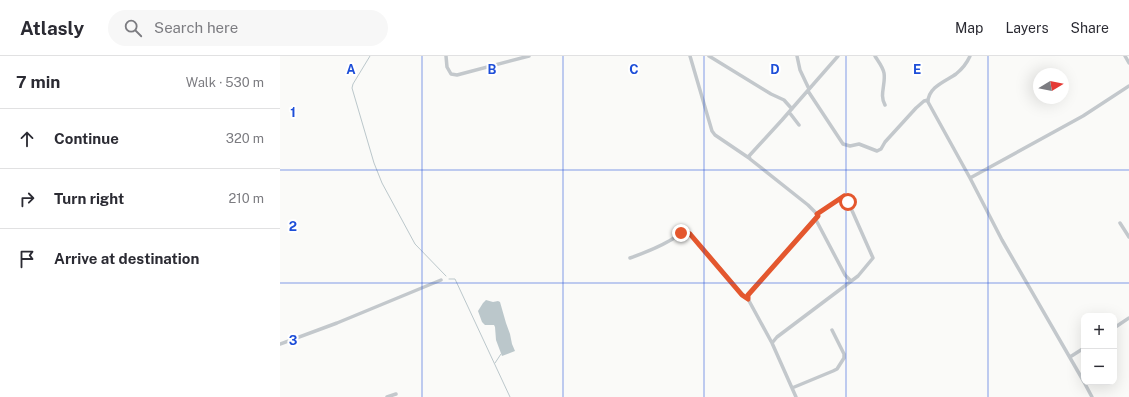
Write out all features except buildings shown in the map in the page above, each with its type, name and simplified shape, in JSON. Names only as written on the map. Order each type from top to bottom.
[{"type":"street","points":[[446,56],[448,70],[451,74],[457,75],[529,56]]},
{"type":"street","points":[[690,56],[712,131],[715,135],[749,158],[808,205],[817,214]]},
{"type":"street","points":[[709,56],[771,94],[784,100],[799,125]]},
{"type":"street","points":[[797,56],[800,70],[809,90],[843,144],[850,146],[859,144],[877,151],[881,149],[885,142],[916,108],[928,100],[931,93],[941,83],[956,74],[970,56]]},
{"type":"street","points":[[749,158],[749,156],[838,56]]},
{"type":"street","points":[[875,56],[884,74],[882,97],[885,105]]},
{"type":"street","points":[[1125,56],[1129,63]]},
{"type":"street","points":[[970,178],[1082,116],[1129,86]]},
{"type":"street","points":[[928,100],[999,234],[1081,377]]},
{"type":"street","points":[[748,299],[748,295],[818,216],[817,214],[844,196],[873,258],[858,276],[777,337],[772,343]]},
{"type":"street","points":[[815,218],[844,275],[851,281]]},
{"type":"street","points":[[1120,223],[1129,237]]},
{"type":"street","points":[[630,258],[669,241],[681,233],[686,232],[690,234],[742,295],[748,299],[772,343],[796,397]]},
{"type":"street","points":[[280,344],[441,280]]},
{"type":"street","points":[[1117,326],[1129,318]]},
{"type":"street","points":[[792,388],[837,369],[845,356],[832,330]]},
{"type":"street","points":[[1070,357],[1082,349]]},
{"type":"street","points":[[1086,385],[1092,397]]},
{"type":"street","points":[[388,397],[396,394]]},
{"type":"shaded area","points":[[486,300],[500,302],[515,351],[502,356],[496,340],[494,325],[485,325],[482,322],[478,311]]},
{"type":"waterway","points":[[370,56],[352,88],[374,163],[382,183],[415,244],[446,276]]},
{"type":"waterway","points":[[449,279],[455,279],[510,397]]},
{"type":"waterway","points":[[495,363],[501,354]]},
{"type":"route","points":[[681,233],[686,232],[690,234],[742,295],[748,299],[748,295],[818,216],[817,214],[844,196],[848,202]]}]
